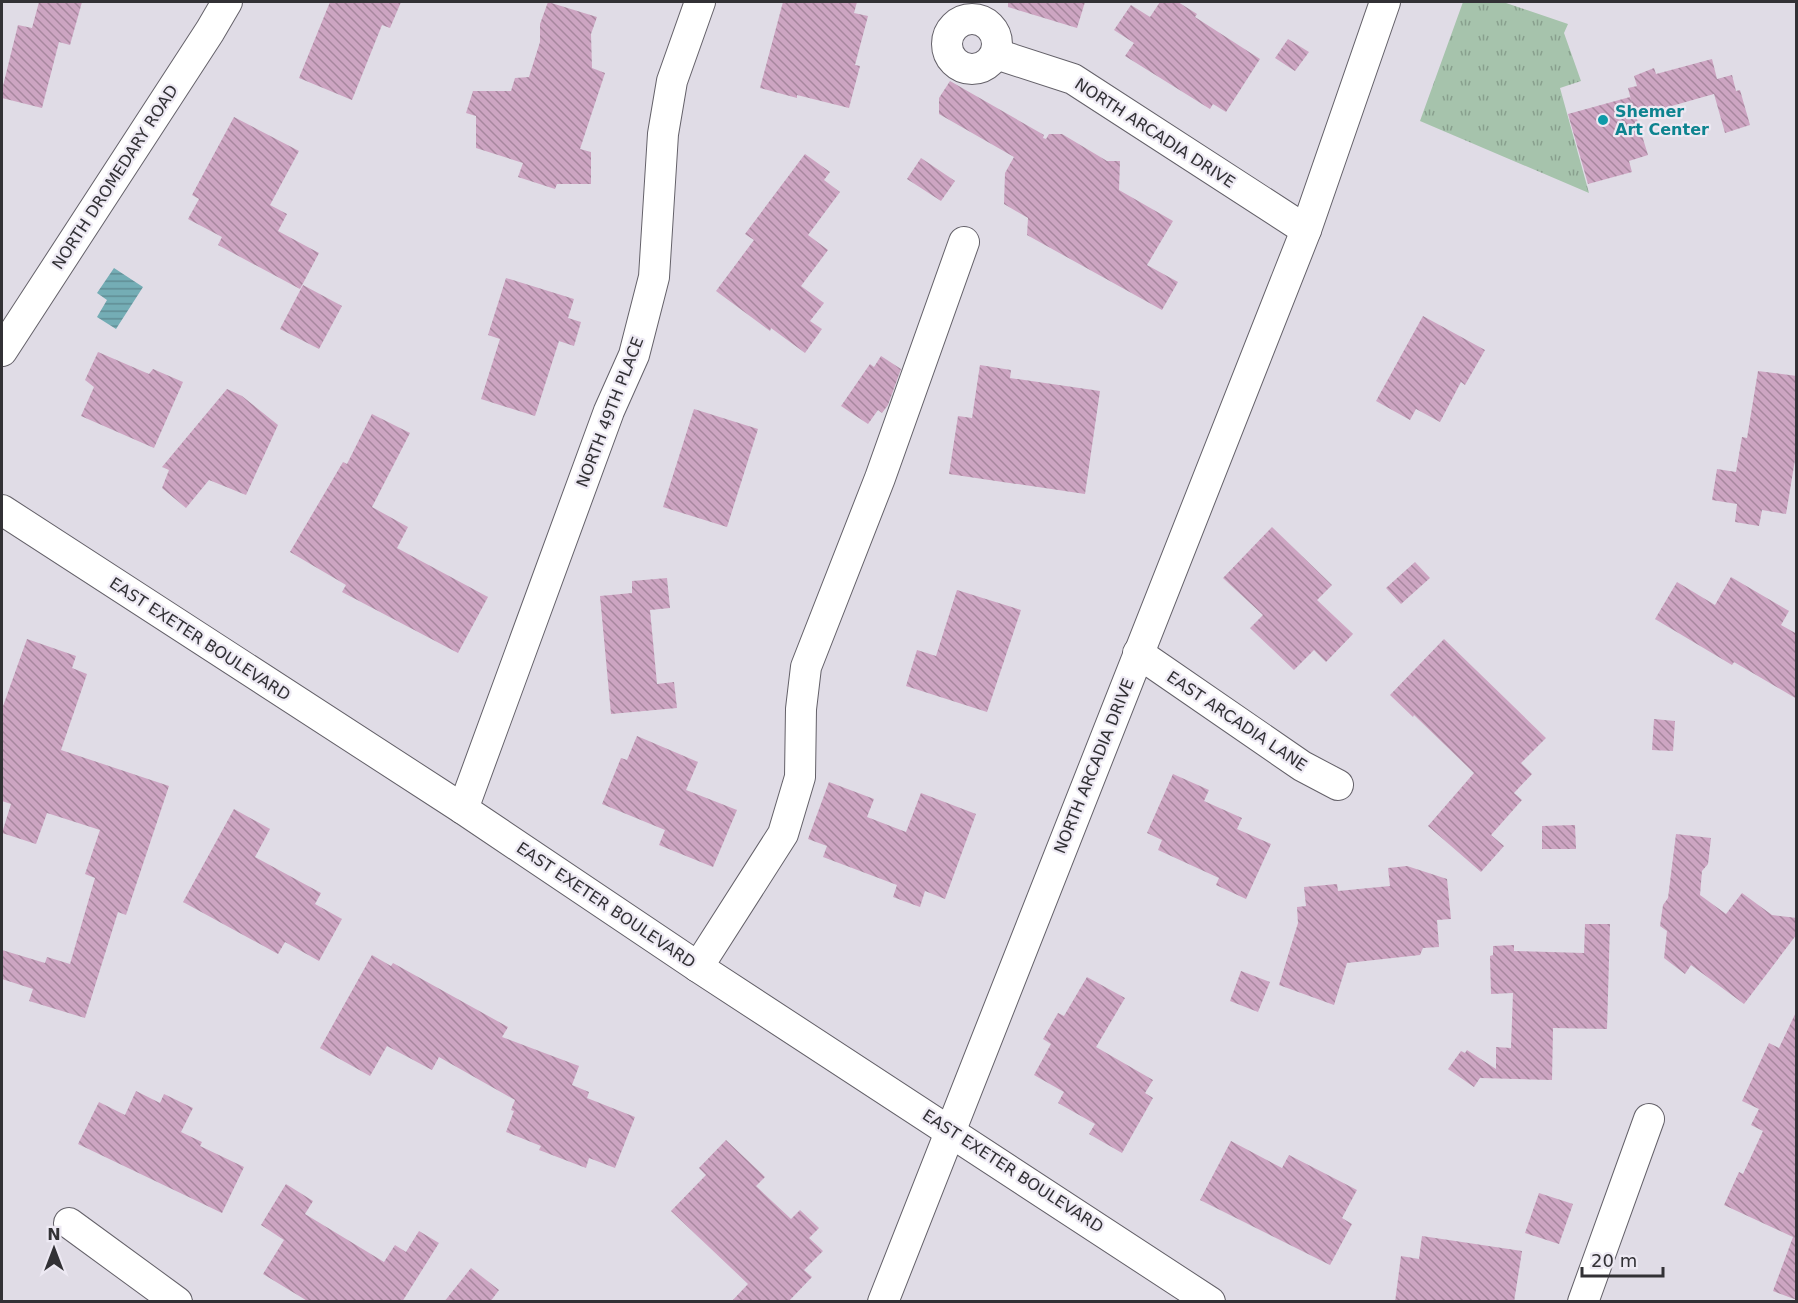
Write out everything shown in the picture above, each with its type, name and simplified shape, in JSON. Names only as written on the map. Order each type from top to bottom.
[{"type":"street","name":"NORTH DROMEDARY ROAD","points":[[2,351],[227,2]]},
{"type":"street","name":"NORTH 49TH PLACE","points":[[463,809],[609,411],[634,355],[654,277],[663,134],[672,81],[700,2]]},
{"type":"street","name":"NORTH ARCADIA DRIVE","points":[[884,1302],[1306,230],[1385,2]]},
{"type":"street","name":"NORTH ARCADIA DRIVE","points":[[996,54],[1073,79],[1306,230]]},
{"type":"street","points":[[698,967],[783,834],[800,777],[801,709],[806,667],[880,478],[964,242]]},
{"type":"street","name":"EAST EXETER BOULEVARD","points":[[2,510],[463,809],[698,967],[1210,1302]]},
{"type":"street","name":"EAST ARCADIA LANE","points":[[1138,653],[1302,766],[1338,785]]},
{"type":"street","points":[[1584,1302],[1649,1119]]},
{"type":"street","points":[[69,1223],[177,1302]]},
{"type":"green space","points":[[1463,2],[1503,2],[1568,24],[1564,33],[1581,81],[1560,88],[1589,193],[1420,121]]},
{"type":"water","points":[[114,268],[143,287],[116,329],[97,317],[107,300],[97,293]]},
{"type":"building","points":[[39,2],[82,2],[70,45],[59,42],[42,108],[2,98],[18,25],[32,28]]},
{"type":"building","points":[[330,2],[401,2],[390,28],[382,25],[352,100],[299,78]]},
{"type":"building","points":[[548,2],[597,17],[591,34],[592,68],[605,73],[580,149],[591,152],[591,184],[557,184],[555,189],[518,177],[523,163],[476,148],[476,116],[466,113],[473,91],[511,91],[515,78],[529,77],[540,42],[540,24]]},
{"type":"building","points":[[783,2],[857,2],[854,13],[868,16],[855,65],[860,66],[849,108],[760,88]]},
{"type":"building","points":[[1008,2],[1085,2],[1077,28],[1008,7]]},
{"type":"building","points":[[1160,2],[1178,2],[1197,14],[1195,17],[1260,59],[1226,112],[1213,104],[1210,109],[1125,56],[1134,43],[1114,30],[1131,5],[1150,17]]},
{"type":"building","points":[[1288,39],[1309,52],[1295,71],[1275,58]]},
{"type":"building","name":"Shemer Art Center","points":[[1712,59],[1717,79],[1732,75],[1736,91],[1740,90],[1750,125],[1725,133],[1714,94],[1636,116],[1648,155],[1629,161],[1632,172],[1588,184],[1568,114],[1630,97],[1634,112],[1628,88],[1637,86],[1634,76],[1654,68],[1656,74]]},
{"type":"building","points":[[950,81],[1044,135],[1043,138],[1046,139],[1049,134],[1062,134],[1107,161],[1120,161],[1119,190],[1173,221],[1147,265],[1178,282],[1162,310],[1027,235],[1028,218],[1004,204],[1005,173],[1014,157],[939,114],[939,98]]},
{"type":"building","points":[[234,117],[299,151],[270,205],[287,214],[278,231],[319,253],[300,289],[218,245],[222,237],[188,219],[199,199],[192,195]]},
{"type":"building","points":[[805,154],[830,172],[824,180],[840,192],[808,235],[828,250],[801,286],[824,303],[810,321],[822,329],[805,353],[771,328],[770,331],[716,291],[754,240],[745,234]]},
{"type":"building","points":[[921,158],[955,181],[941,201],[907,179]]},
{"type":"building","points":[[506,278],[574,299],[568,318],[581,322],[574,346],[559,341],[535,416],[481,399],[500,339],[488,335]]},
{"type":"building","points":[[303,285],[342,306],[319,349],[280,329]]},
{"type":"building","points":[[1423,316],[1485,350],[1465,385],[1461,382],[1440,422],[1416,409],[1410,420],[1376,401]]},
{"type":"building","points":[[98,352],[149,374],[153,369],[183,382],[154,448],[81,416],[94,387],[85,380]]},
{"type":"building","points":[[881,356],[901,369],[888,405],[882,413],[878,410],[868,424],[841,406],[870,364],[874,367]]},
{"type":"building","points":[[980,365],[1011,370],[1010,378],[1100,391],[1085,494],[949,474],[958,416],[972,418]]},
{"type":"building","points":[[1758,371],[1797,376],[1797,448],[1786,514],[1762,510],[1759,526],[1735,522],[1737,504],[1712,500],[1717,469],[1736,472],[1742,437],[1747,438]]},
{"type":"building","points":[[227,389],[242,396],[278,425],[246,495],[209,480],[186,508],[162,488],[169,470],[162,467]]},
{"type":"building","points":[[694,409],[758,429],[727,527],[663,507]]},
{"type":"building","points":[[372,414],[410,433],[372,507],[408,527],[397,548],[488,597],[458,653],[342,592],[346,585],[290,552],[343,462],[347,464]]},
{"type":"building","points":[[1272,527],[1332,585],[1317,600],[1353,634],[1326,662],[1314,650],[1294,670],[1250,628],[1263,615],[1223,578]]},
{"type":"building","points":[[1415,562],[1430,578],[1401,604],[1386,588]]},
{"type":"building","points":[[1731,577],[1789,611],[1781,625],[1797,634],[1797,699],[1734,662],[1732,665],[1655,619],[1677,582],[1715,605]]},
{"type":"building","points":[[667,578],[670,608],[650,610],[657,684],[674,682],[677,708],[611,714],[600,596],[632,593],[632,581]]},
{"type":"building","points":[[957,590],[1021,610],[987,712],[906,686],[917,650],[936,656]]},
{"type":"building","points":[[27,639],[76,656],[72,668],[87,674],[61,750],[169,786],[126,915],[118,912],[85,1018],[29,1001],[33,989],[2,979],[2,950],[45,963],[47,957],[70,964],[95,878],[85,874],[100,830],[47,813],[36,844],[2,833],[11,804],[2,801],[2,709]]},
{"type":"building","points":[[1444,639],[1546,738],[1521,763],[1532,774],[1514,793],[1522,800],[1491,835],[1504,846],[1481,872],[1428,826],[1474,773],[1390,695]]},
{"type":"building","points":[[1654,719],[1675,721],[1673,751],[1652,750]]},
{"type":"building","points":[[637,736],[698,762],[686,790],[737,810],[713,867],[659,845],[665,830],[602,804],[621,758],[627,760]]},
{"type":"building","points":[[1173,774],[1209,790],[1204,801],[1242,818],[1237,829],[1271,844],[1246,899],[1216,885],[1219,878],[1158,850],[1162,840],[1147,833]]},
{"type":"building","points":[[829,782],[874,799],[867,817],[906,832],[921,793],[976,814],[945,899],[925,891],[920,907],[893,897],[897,885],[823,857],[827,846],[808,839]]},
{"type":"building","points":[[234,809],[270,829],[255,857],[321,893],[315,904],[342,919],[319,961],[285,942],[278,954],[183,902]]},
{"type":"building","points":[[1575,825],[1576,849],[1542,849],[1542,826]]},
{"type":"building","points":[[1676,834],[1711,838],[1708,864],[1702,871],[1700,895],[1726,914],[1742,893],[1772,915],[1797,918],[1797,934],[1744,1004],[1691,965],[1685,974],[1664,958],[1667,931],[1660,926],[1663,905],[1668,898]]},
{"type":"building","points":[[1407,866],[1447,879],[1451,919],[1437,920],[1439,947],[1423,948],[1420,955],[1347,963],[1334,1005],[1279,985],[1298,923],[1297,907],[1306,906],[1304,887],[1337,884],[1338,891],[1390,886],[1388,868]]},
{"type":"building","points":[[1585,924],[1610,924],[1607,1029],[1553,1028],[1552,1080],[1480,1078],[1474,1087],[1448,1069],[1461,1051],[1465,1053],[1467,1050],[1496,1069],[1496,1047],[1511,1048],[1513,993],[1491,994],[1490,956],[1493,955],[1493,946],[1514,945],[1514,951],[1584,953]]},
{"type":"building","points":[[372,955],[391,966],[393,963],[508,1027],[502,1037],[579,1066],[572,1085],[589,1092],[587,1098],[635,1117],[615,1168],[589,1158],[586,1168],[539,1150],[541,1146],[506,1132],[514,1111],[511,1110],[515,1100],[439,1057],[432,1070],[387,1046],[370,1076],[320,1048]]},
{"type":"building","points":[[1241,971],[1270,982],[1258,1012],[1230,1001]]},
{"type":"building","points":[[1087,977],[1125,998],[1096,1047],[1153,1080],[1145,1093],[1153,1098],[1122,1153],[1089,1134],[1095,1124],[1058,1103],[1064,1092],[1034,1075],[1051,1044],[1043,1039],[1058,1013],[1064,1016]]},
{"type":"building","points":[[1797,1010],[1797,1300],[1773,1291],[1793,1237],[1724,1205],[1739,1172],[1743,1174],[1763,1131],[1751,1125],[1759,1109],[1742,1101],[1769,1043],[1779,1048]]},
{"type":"building","points":[[136,1091],[160,1103],[164,1094],[193,1108],[181,1132],[202,1142],[200,1146],[244,1167],[222,1213],[78,1144],[99,1102],[125,1115]]},
{"type":"building","points":[[726,1140],[765,1177],[756,1186],[791,1219],[800,1210],[819,1228],[809,1238],[823,1251],[804,1270],[812,1277],[788,1302],[731,1302],[748,1284],[671,1211],[706,1175],[699,1168]]},
{"type":"building","points":[[1231,1141],[1282,1168],[1289,1155],[1357,1190],[1342,1218],[1352,1224],[1330,1265],[1200,1200]]},
{"type":"building","points":[[286,1184],[313,1201],[305,1214],[384,1262],[395,1245],[406,1252],[419,1231],[439,1243],[402,1302],[309,1302],[263,1274],[284,1240],[261,1225]]},
{"type":"building","points":[[1539,1193],[1573,1204],[1559,1244],[1525,1233]]},
{"type":"building","points":[[1422,1236],[1522,1251],[1514,1302],[1395,1302],[1401,1256],[1419,1259]]},
{"type":"building","points":[[471,1268],[499,1290],[490,1302],[444,1302]]},
{"type":"place","name":"Shemer Art Center","points":[[1603,120]]}]
